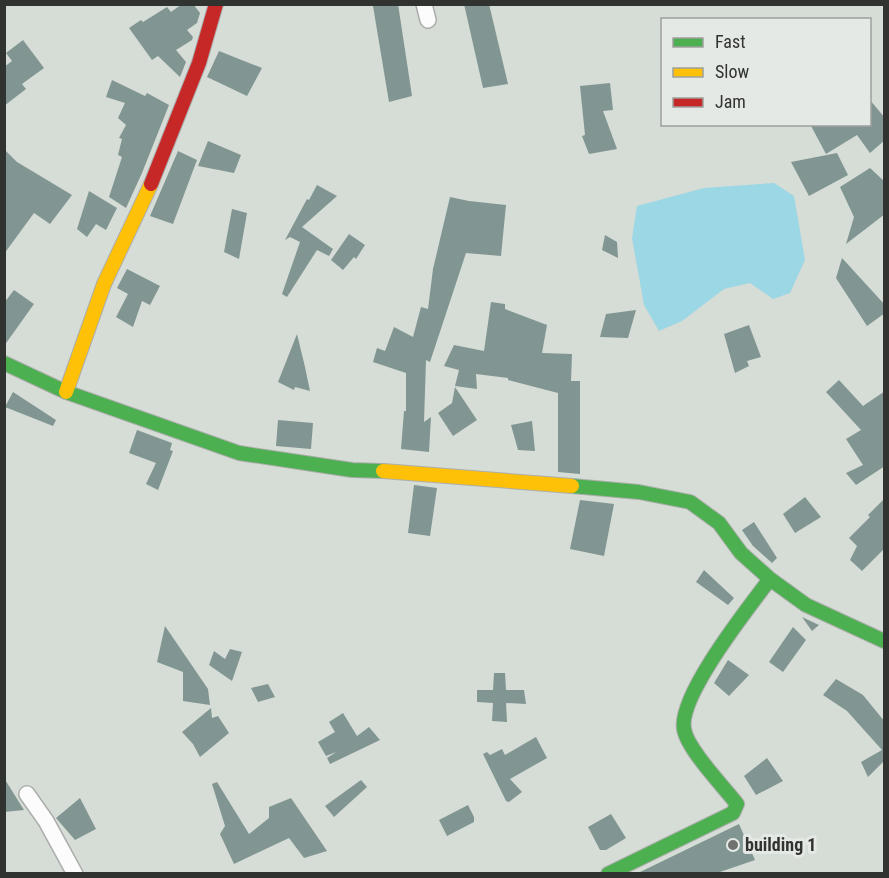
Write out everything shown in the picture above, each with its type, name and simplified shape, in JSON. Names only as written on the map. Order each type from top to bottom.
[{"type":"street","points":[[66,392],[104,284],[154,178],[199,63],[216,4]]},
{"type":"street","points":[[424,4],[428,20]]},
{"type":"street","points":[[4,363],[66,392],[239,453],[352,470],[424,473],[639,492],[690,502],[719,523],[741,554],[806,605],[885,640]]},
{"type":"street","points":[[608,873],[733,813],[736,809],[737,804],[689,740],[683,727],[684,714],[719,648],[770,579]]},
{"type":"street","points":[[27,794],[46,821],[75,873]]},
{"type":"shaded area","points":[[5,5],[884,5],[884,873],[5,873]]},
{"type":"water","points":[[774,183],[794,196],[805,260],[790,293],[773,299],[750,283],[724,289],[682,321],[659,331],[644,305],[632,238],[637,206],[704,188]]},
{"type":"building","points":[[182,4],[193,4],[200,13],[197,23],[187,30],[193,37],[192,40],[176,50],[186,62],[180,77],[158,56],[152,60],[129,28],[167,7],[171,12]]},
{"type":"building","points":[[398,4],[412,96],[389,102],[373,6]]},
{"type":"building","points":[[464,4],[489,4],[508,84],[483,88]]},
{"type":"building","points":[[23,40],[44,68],[22,84],[26,89],[4,106],[4,67],[12,61],[6,53]]},
{"type":"building","points":[[219,51],[262,68],[247,96],[207,77]]},
{"type":"building","points":[[112,80],[145,96],[147,93],[169,105],[126,208],[109,197],[122,157],[118,155],[122,139],[119,138],[126,125],[118,118],[125,103],[106,97]]},
{"type":"building","points":[[610,83],[613,110],[603,111],[617,149],[589,154],[582,136],[585,135],[580,86]]},
{"type":"building","points":[[871,101],[885,118],[885,140],[870,153],[857,135],[826,154],[811,126],[871,126]]},
{"type":"building","points":[[208,141],[241,155],[234,173],[198,166]]},
{"type":"building","points":[[4,149],[17,162],[72,195],[50,224],[34,213],[4,254]]},
{"type":"building","points":[[178,151],[197,160],[173,224],[150,216]]},
{"type":"building","points":[[837,153],[848,175],[809,196],[791,162]]},
{"type":"building","points":[[870,168],[885,182],[885,214],[846,244],[854,217],[840,187]]},
{"type":"building","points":[[317,185],[337,196],[302,227],[333,249],[329,256],[317,250],[287,297],[282,294],[300,242],[290,237],[285,240]]},
{"type":"building","points":[[89,191],[117,208],[106,230],[96,224],[87,237],[77,229]]},
{"type":"building","points":[[450,197],[506,205],[501,256],[466,253],[430,362],[426,360],[424,422],[431,417],[429,452],[401,449],[404,411],[406,411],[406,373],[373,362],[377,348],[385,351],[394,327],[413,337],[421,307],[428,309],[433,269]]},
{"type":"building","points":[[232,209],[247,213],[239,259],[224,252]]},
{"type":"building","points":[[349,234],[365,245],[356,259],[354,257],[343,270],[331,260]]},
{"type":"building","points":[[605,235],[617,242],[618,258],[602,250]]},
{"type":"building","points":[[842,258],[885,305],[885,313],[867,326],[836,278]]},
{"type":"building","points":[[127,269],[160,286],[150,305],[142,301],[133,327],[116,317],[128,294],[117,288]]},
{"type":"building","points":[[14,290],[34,304],[4,346],[4,303]]},
{"type":"building","points":[[491,302],[505,304],[505,309],[547,325],[542,353],[572,354],[571,381],[580,381],[580,474],[558,472],[558,393],[508,380],[508,378],[476,374],[477,389],[455,386],[459,370],[444,366],[454,345],[484,351]]},
{"type":"building","points":[[636,310],[628,338],[600,337],[606,314]]},
{"type":"building","points":[[749,325],[761,357],[747,361],[749,366],[735,373],[724,334]]},
{"type":"building","points":[[297,334],[310,391],[295,387],[294,390],[278,382]]},
{"type":"building","points":[[839,380],[863,406],[885,391],[885,466],[856,485],[846,473],[863,465],[846,439],[861,430],[826,392]]},
{"type":"building","points":[[455,387],[477,420],[453,436],[438,413],[452,403]]},
{"type":"building","points":[[13,392],[56,420],[53,426],[5,407]]},
{"type":"building","points":[[278,420],[313,423],[311,449],[276,446]]},
{"type":"building","points":[[532,421],[535,451],[518,450],[511,425]]},
{"type":"building","points":[[137,430],[172,443],[170,450],[173,451],[158,490],[146,484],[156,463],[129,453]]},
{"type":"building","points":[[414,485],[437,488],[430,536],[408,533]]},
{"type":"building","points":[[805,497],[821,517],[795,533],[783,514]]},
{"type":"building","points":[[885,498],[885,548],[862,571],[850,560],[857,546],[849,538]]},
{"type":"building","points":[[580,500],[614,504],[604,556],[570,549]]},
{"type":"building","points":[[754,522],[777,558],[772,563],[753,546],[742,530]]},
{"type":"building","points":[[704,570],[734,598],[728,605],[696,582]]},
{"type":"building","points":[[802,617],[819,625],[812,631]]},
{"type":"building","points":[[165,626],[208,689],[210,705],[183,701],[183,672],[157,662]]},
{"type":"building","points":[[793,627],[806,640],[783,672],[769,662]]},
{"type":"building","points":[[230,649],[242,652],[232,681],[209,665],[214,651],[225,659]]},
{"type":"building","points":[[728,660],[749,675],[729,696],[714,683]]},
{"type":"building","points":[[494,673],[505,673],[506,690],[524,690],[526,704],[506,703],[507,722],[492,721],[493,703],[477,702],[477,690],[493,690]]},
{"type":"building","points":[[836,679],[863,695],[885,722],[885,760],[868,777],[861,762],[882,750],[847,711],[823,695]]},
{"type":"building","points":[[268,684],[275,697],[258,702],[251,688]]},
{"type":"building","points":[[211,708],[212,718],[218,716],[229,733],[200,757],[193,744],[182,732]]},
{"type":"building","points":[[343,713],[357,736],[369,727],[380,740],[330,764],[327,758],[336,752],[326,756],[318,742],[335,732],[329,722]]},
{"type":"building","points":[[536,737],[547,758],[510,779],[522,792],[509,802],[506,801],[483,754],[487,752],[490,755],[502,749],[505,755]]},
{"type":"building","points":[[767,758],[783,781],[756,795],[744,776]]},
{"type":"building","points":[[4,778],[24,810],[4,812]]},
{"type":"building","points":[[361,780],[367,787],[334,817],[325,806]]},
{"type":"building","points":[[217,782],[249,834],[269,818],[269,807],[291,798],[327,851],[304,858],[289,838],[234,864],[220,834],[225,826],[212,784]]},
{"type":"building","points":[[80,798],[96,829],[75,840],[56,818]]},
{"type":"building","points":[[468,805],[474,822],[447,836],[439,820]]},
{"type":"building","points":[[611,814],[626,838],[606,850],[600,850],[588,827]]},
{"type":"building","points":[[739,824],[755,860],[717,873],[638,873]]},
{"type":"traffic: fast","points":[[4,363],[66,392],[239,453],[352,470],[383,471]]},
{"type":"traffic: fast","points":[[572,486],[639,492],[690,502],[719,523],[741,553],[770,579],[806,605],[884,641]]},
{"type":"traffic: fast","points":[[608,874],[733,813],[737,804],[699,757],[687,737],[684,729],[685,714],[703,674],[770,579]]},
{"type":"traffic: slow","points":[[66,392],[104,284],[151,184]]},
{"type":"traffic: slow","points":[[383,471],[572,486]]},
{"type":"traffic: jam","points":[[151,184],[199,63],[216,4]]},
{"type":"place","name":"building 1","points":[[733,845]]}]
